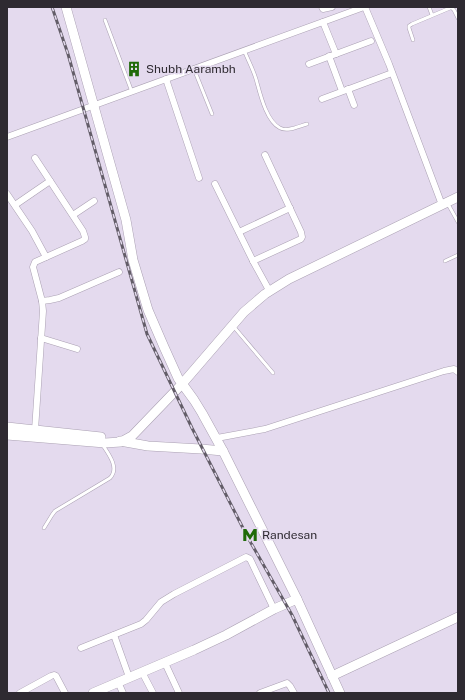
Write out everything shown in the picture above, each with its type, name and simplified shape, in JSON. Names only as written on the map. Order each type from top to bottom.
[{"type":"street","points":[[66,7],[126,220],[133,260],[148,310],[180,381],[194,400],[223,451],[297,599],[340,693]]},
{"type":"street","points":[[322,7],[324,9],[331,8],[334,18]]},
{"type":"street","points":[[7,137],[365,7],[445,204]]},
{"type":"street","points":[[323,22],[336,54]]},
{"type":"street","points":[[309,64],[371,41]]},
{"type":"street","points":[[329,56],[354,105]]},
{"type":"street","points":[[322,99],[392,73]]},
{"type":"street","points":[[166,79],[199,178]]},
{"type":"street","points":[[253,261],[301,239],[302,237],[265,155]]},
{"type":"street","points":[[35,158],[85,234],[84,239],[36,262],[33,265],[42,301],[43,319],[35,430]]},
{"type":"street","points":[[15,205],[50,181]]},
{"type":"street","points":[[215,184],[270,292]]},
{"type":"street","points":[[7,194],[46,257]]},
{"type":"street","points":[[7,435],[102,443],[132,436],[180,381],[244,312],[270,292],[288,279],[458,197]]},
{"type":"street","points":[[73,215],[94,202]]},
{"type":"street","points":[[239,232],[290,208]]},
{"type":"street","points":[[42,301],[59,298],[119,272]]},
{"type":"street","points":[[41,338],[77,349]]},
{"type":"street","points":[[216,438],[265,429],[444,371],[454,369],[458,372]]},
{"type":"street","points":[[7,427],[117,440],[148,446],[223,451]]},
{"type":"street","points":[[81,648],[141,624],[161,602],[246,557],[250,559],[274,609]]},
{"type":"street","points":[[94,693],[226,635],[274,609],[297,599]]},
{"type":"street","points":[[332,676],[458,617]]},
{"type":"street","points":[[114,635],[129,677]]},
{"type":"street","points":[[165,663],[179,693]]},
{"type":"street","points":[[142,672],[153,693]]},
{"type":"street","points":[[20,693],[54,675],[65,693]]},
{"type":"street","points":[[118,682],[123,693]]},
{"type":"street","points":[[260,693],[287,683],[294,693]]},
{"type":"lane","points":[[429,7],[432,15]]},
{"type":"lane","points":[[414,40],[409,26],[412,24],[450,8],[454,10],[458,18]]},
{"type":"lane","points":[[105,20],[132,92]]},
{"type":"lane","points":[[244,50],[256,78],[260,94],[274,124],[281,128],[287,129],[307,124]]},
{"type":"lane","points":[[194,69],[212,114]]},
{"type":"lane","points":[[445,204],[458,222]]},
{"type":"lane","points":[[445,261],[458,255]]},
{"type":"lane","points":[[233,325],[273,373]]},
{"type":"lane","points":[[44,528],[55,511],[110,478],[114,471],[112,462],[102,443]]},
{"type":"railway","points":[[52,7],[68,54],[147,334],[192,428],[247,536],[292,615],[329,693]]},
{"type":"place","name":"Shubh Aarambh","points":[[134,69]]},
{"type":"place","name":"Randesan","points":[[250,535]]}]
